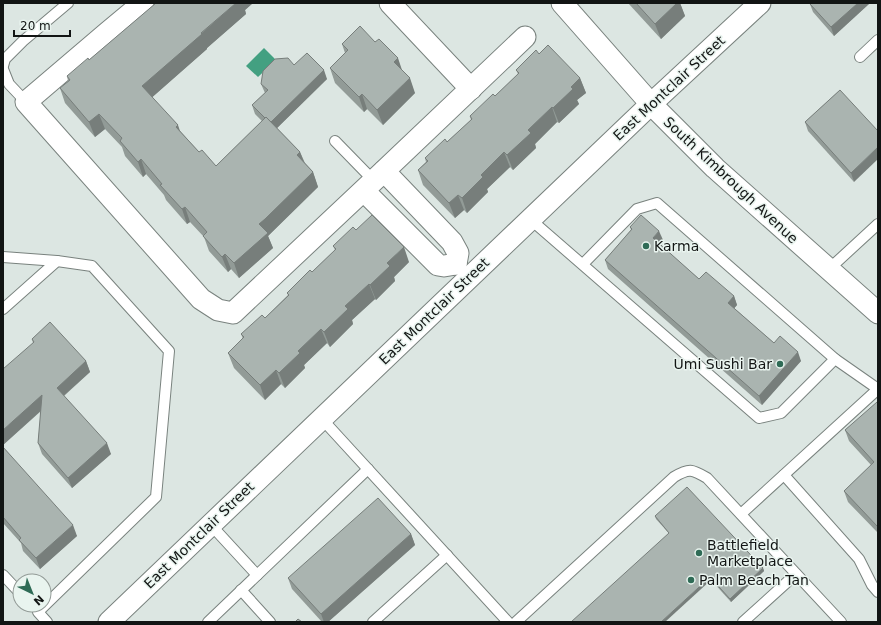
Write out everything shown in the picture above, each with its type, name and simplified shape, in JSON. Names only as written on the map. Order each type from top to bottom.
[{"type":"street","points":[[143,3],[26,102],[201,299],[218,310],[233,313],[526,37]]},
{"type":"street","points":[[390,3],[471,89]]},
{"type":"street","name":"South Kimbrough Avenue","points":[[562,3],[651,104],[715,168],[878,313]]},
{"type":"street","name":"East Montclair Street","points":[[109,622],[322,418],[463,270],[530,219],[760,3]]},
{"type":"street","points":[[374,181],[452,242],[458,253],[463,270],[438,265],[374,181]]},
{"type":"lane","points":[[3,66],[5,59],[23,41],[68,3]]},
{"type":"lane","points":[[860,57],[878,40]]},
{"type":"lane","points":[[3,69],[9,84],[26,102]]},
{"type":"lane","points":[[335,141],[374,181]]},
{"type":"lane","points":[[583,264],[637,209],[657,203],[835,359],[878,389],[741,514]]},
{"type":"lane","points":[[530,219],[760,418],[781,413],[835,359]]},
{"type":"lane","points":[[828,270],[878,224]]},
{"type":"lane","points":[[3,257],[57,261],[92,266],[169,352],[156,496],[52,591]]},
{"type":"lane","points":[[3,309],[57,261]]},
{"type":"lane","points":[[322,418],[508,622]]},
{"type":"lane","points":[[208,622],[368,469]]},
{"type":"lane","points":[[516,622],[668,482],[684,471],[696,471],[707,478],[841,622]]},
{"type":"lane","points":[[784,475],[859,559],[876,586]]},
{"type":"lane","points":[[210,525],[258,575]]},
{"type":"lane","points":[[373,622],[447,555]]},
{"type":"lane","points":[[743,622],[796,574]]},
{"type":"lane","points":[[3,575],[12,585]]},
{"type":"lane","points":[[241,590],[270,622]]},
{"type":"lane","points":[[39,613],[47,622]]},
{"type":"shaded area","points":[[264,48],[276,60],[258,77],[246,66]]},
{"type":"building","points":[[156,3],[236,3],[142,86],[178,125],[176,127],[199,152],[202,150],[216,166],[266,117],[300,152],[297,155],[313,172],[259,224],[268,233],[234,263],[225,254],[222,257],[203,236],[207,232],[185,207],[182,209],[160,185],[162,184],[141,159],[138,162],[120,141],[122,138],[99,114],[89,122],[60,88],[70,80],[67,76],[88,58],[89,60]]},
{"type":"building","points":[[636,3],[677,3],[655,24]]},
{"type":"building","points":[[810,3],[858,3],[831,27]]},
{"type":"building","points":[[360,26],[375,42],[379,39],[398,58],[394,62],[410,78],[377,110],[362,94],[359,97],[330,68],[348,50],[342,44]]},
{"type":"building","points":[[548,45],[580,78],[571,87],[573,89],[528,130],[531,133],[507,155],[504,152],[481,175],[483,177],[462,198],[458,195],[449,203],[418,170],[428,161],[425,158],[445,139],[447,142],[472,119],[470,116],[493,94],[495,96],[519,73],[516,70],[536,50],[539,54]]},
{"type":"building","points":[[307,53],[324,70],[271,122],[252,105],[268,90],[261,84],[263,71],[275,59],[288,58],[294,65]]},
{"type":"building","points":[[840,90],[878,131],[878,147],[851,173],[805,122]]},
{"type":"building","points":[[372,215],[404,247],[387,263],[390,266],[345,306],[348,309],[324,332],[321,329],[298,351],[300,353],[279,373],[276,370],[260,385],[228,353],[244,337],[241,334],[262,315],[265,318],[289,295],[287,293],[310,270],[312,272],[336,249],[333,246],[353,227],[356,230]]},
{"type":"building","points":[[641,215],[659,231],[653,238],[699,279],[706,272],[734,296],[728,303],[774,343],[780,336],[798,352],[759,396],[605,260],[632,229],[630,227]]},
{"type":"building","points":[[50,322],[86,361],[57,388],[107,443],[68,478],[38,443],[42,395],[3,430],[3,369],[34,342],[32,339]]},
{"type":"building","points":[[877,402],[877,526],[844,491],[874,462],[845,430]]},
{"type":"building","points":[[3,447],[73,525],[36,558],[19,540],[21,538],[3,517]]},
{"type":"building","name":"Battlefield Marketplace","points":[[687,487],[763,568],[730,599],[710,577],[661,622],[571,622],[669,533],[655,516]]},
{"type":"building","points":[[378,498],[411,534],[321,614],[288,578]]},
{"type":"building","points":[[298,619],[302,622],[295,622]]},
{"type":"place","name":"Karma","points":[[646,246]]},
{"type":"place","name":"Umi Sushi Bar","points":[[780,364]]},
{"type":"place","name":"Battlefield Marketplace","points":[[699,553]]},
{"type":"place","name":"Palm Beach Tan","points":[[691,580]]}]
